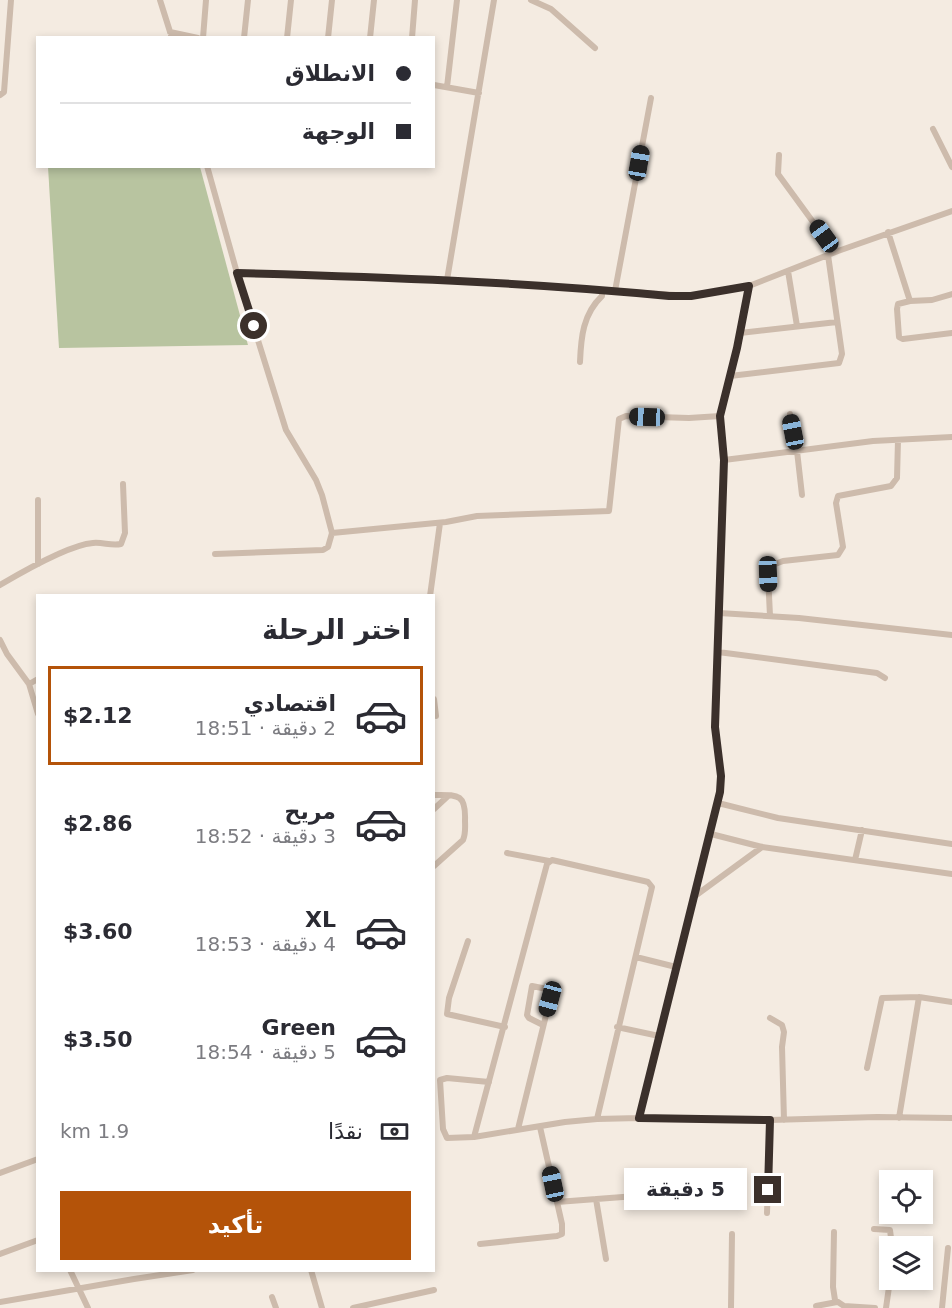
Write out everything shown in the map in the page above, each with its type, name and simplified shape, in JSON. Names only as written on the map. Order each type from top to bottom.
[{"type":"street","points":[[0,95],[4,92],[11,0]]},
{"type":"street","points":[[160,0],[171,35]]},
{"type":"street","points":[[203,36],[206,0]]},
{"type":"street","points":[[244,36],[248,0]]},
{"type":"street","points":[[287,36],[291,0]]},
{"type":"street","points":[[328,36],[332,0]]},
{"type":"street","points":[[370,36],[374,0]]},
{"type":"street","points":[[412,36],[415,0]]},
{"type":"street","points":[[447,87],[457,0]]},
{"type":"street","points":[[447,280],[495,0]]},
{"type":"street","points":[[531,0],[551,9],[595,48]]},
{"type":"street","points":[[0,28],[9,30]]},
{"type":"street","points":[[435,85],[479,93]]},
{"type":"street","points":[[615,291],[651,98]]},
{"type":"street","points":[[933,129],[952,167]]},
{"type":"street","points":[[779,155],[778,174],[835,252]]},
{"type":"street","points":[[208,168],[237,273],[288,437],[316,480],[332,533],[328,547],[323,550],[215,554]]},
{"type":"street","points":[[237,273],[447,280],[691,296],[749,286],[888,232],[952,211]]},
{"type":"street","points":[[888,232],[910,301]]},
{"type":"street","points":[[730,376],[839,363],[842,354],[828,255]]},
{"type":"street","points":[[788,271],[797,326]]},
{"type":"street","points":[[639,1118],[718,804],[721,776],[715,727],[724,460],[720,416],[749,286]]},
{"type":"street","points":[[580,362],[579,345],[586,322],[592,305],[602,296],[602,290]]},
{"type":"street","points":[[952,294],[933,300],[898,304],[897,309],[899,337],[903,339],[952,333]]},
{"type":"street","points":[[740,333],[837,322]]},
{"type":"street","points":[[790,414],[802,495]]},
{"type":"street","points":[[332,533],[440,523],[477,516],[607,512],[610,509],[619,419],[626,416],[689,418],[720,416]]},
{"type":"street","points":[[724,460],[873,441],[952,437]]},
{"type":"street","points":[[770,616],[768,574],[770,566],[783,561],[838,555],[843,547],[836,503],[838,496],[891,486],[895,483],[898,440]]},
{"type":"street","points":[[0,585],[38,564],[91,543],[121,544],[125,533],[123,484]]},
{"type":"street","points":[[38,500],[38,564]]},
{"type":"street","points":[[430,594],[440,523]]},
{"type":"street","points":[[719,613],[952,634]]},
{"type":"street","points":[[0,640],[29,684],[36,707]]},
{"type":"street","points":[[718,652],[877,673],[885,678]]},
{"type":"street","points":[[29,684],[36,681]]},
{"type":"street","points":[[435,708],[436,716]]},
{"type":"street","points":[[435,795],[458,796],[463,801],[465,810],[465,836],[435,865]]},
{"type":"street","points":[[435,808],[449,795]]},
{"type":"street","points":[[718,804],[778,818],[952,844]]},
{"type":"street","points":[[855,860],[862,830]]},
{"type":"street","points":[[711,834],[762,847],[952,874]]},
{"type":"street","points":[[694,896],[762,847]]},
{"type":"street","points":[[507,853],[549,861],[557,860],[644,880],[651,884],[597,1119]]},
{"type":"street","points":[[474,1137],[549,861]]},
{"type":"street","points":[[468,941],[449,998],[447,1014],[505,1027]]},
{"type":"street","points":[[636,957],[676,967]]},
{"type":"street","points":[[518,1129],[550,999],[550,991],[532,986],[526,1015],[543,1025]]},
{"type":"street","points":[[867,1068],[882,998],[919,998],[952,1002]]},
{"type":"street","points":[[899,1118],[919,998]]},
{"type":"street","points":[[770,1018],[782,1025],[784,1032],[782,1047],[783,1120]]},
{"type":"street","points":[[618,1026],[659,1035]]},
{"type":"street","points":[[489,1082],[447,1078],[439,1082],[443,1129],[446,1136],[449,1138],[474,1137],[597,1119],[952,1118]]},
{"type":"street","points":[[767,1213],[770,1120]]},
{"type":"street","points":[[480,1244],[561,1235],[562,1227],[540,1127]]},
{"type":"street","points":[[0,1173],[36,1160]]},
{"type":"street","points":[[557,1202],[636,1196]]},
{"type":"street","points":[[596,1199],[606,1258]]},
{"type":"street","points":[[874,1229],[890,1230],[891,1236]]},
{"type":"street","points":[[834,1233],[833,1295],[837,1302],[846,1307],[875,1308]]},
{"type":"street","points":[[731,1308],[732,1234]]},
{"type":"street","points":[[0,1254],[36,1241]]},
{"type":"street","points":[[942,1308],[948,1248]]},
{"type":"street","points":[[71,1272],[88,1308]]},
{"type":"street","points":[[0,1302],[181,1272]]},
{"type":"street","points":[[312,1272],[322,1308]]},
{"type":"street","points":[[353,1308],[434,1290]]},
{"type":"street","points":[[886,1308],[889,1290]]},
{"type":"street","points":[[272,1297],[276,1308]]},
{"type":"street","points":[[816,1306],[837,1302]]},
{"type":"green space","points":[[48,168],[200,168],[248,345],[59,348]]},
{"type":"route","points":[[254,326],[237,273],[415,278],[669,296],[691,296],[749,286],[720,416],[724,460],[715,727],[721,776],[720,792],[639,1118],[770,1120],[768,1190]]}]
